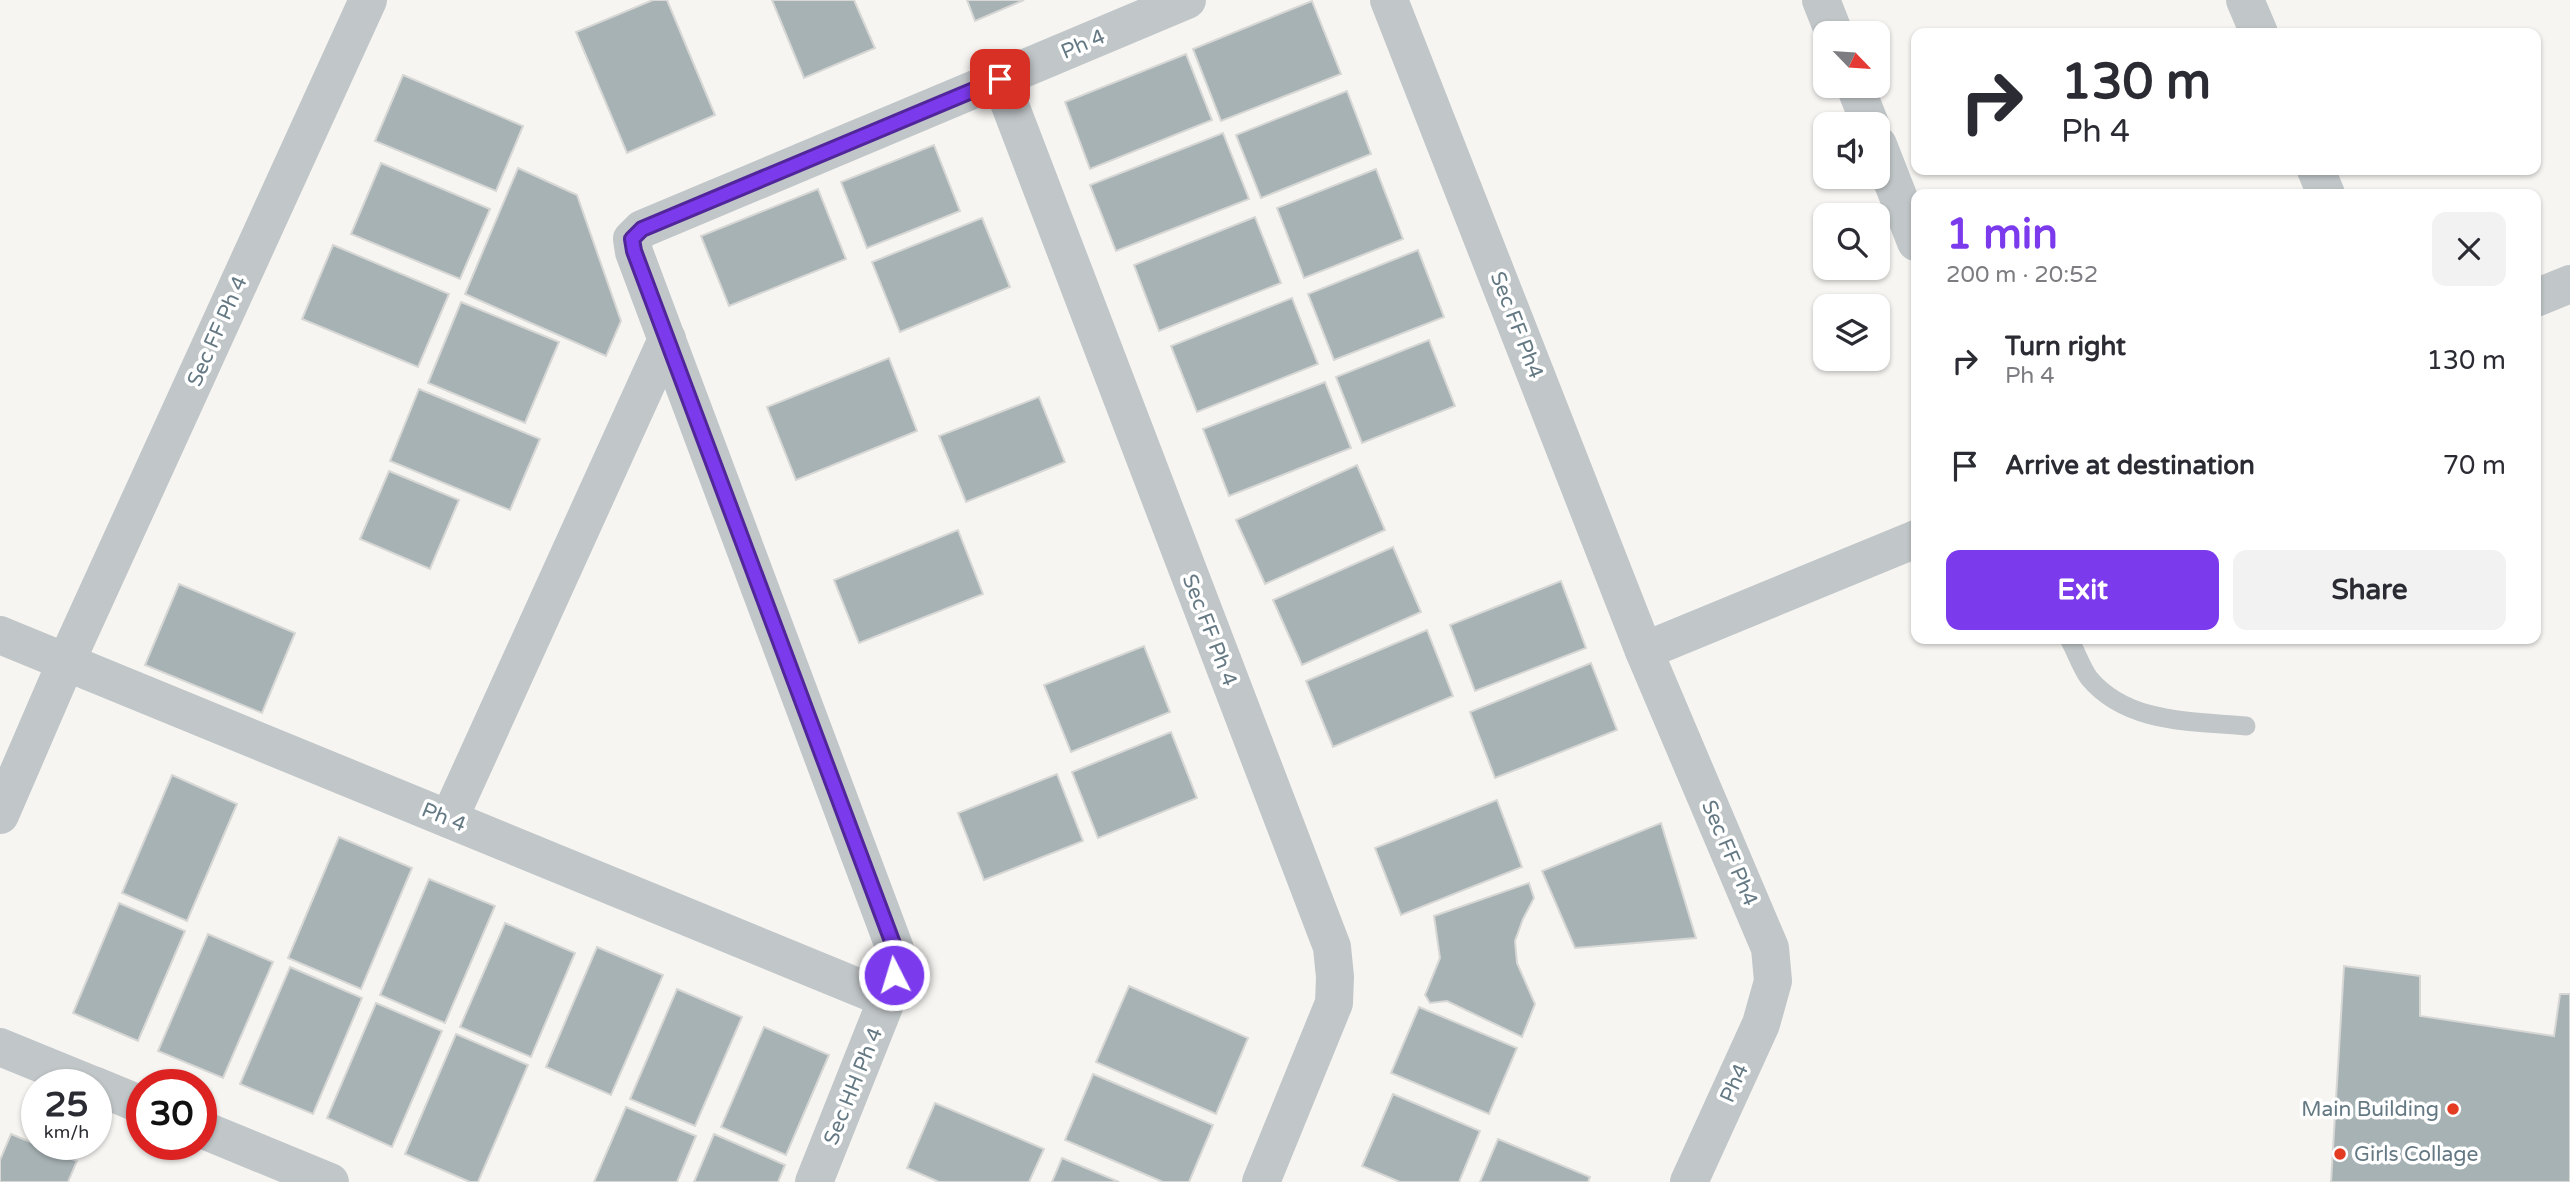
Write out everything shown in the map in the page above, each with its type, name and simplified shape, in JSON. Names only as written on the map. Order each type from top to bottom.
[{"type":"street","name":"Sec FF Ph 4","points":[[66,662],[368,0]]},
{"type":"street","name":"Ph 4","points":[[632,239],[642,229],[1187,0]]},
{"type":"street","name":"Sec FF Ph4","points":[[1389,0],[1644,651],[1770,948],[1773,981]]},
{"type":"street","points":[[1821,0],[1829,21]]},
{"type":"street","points":[[2245,0],[2257,28]]},
{"type":"street","name":"Sec FF Ph 4","points":[[1000,79],[1332,947],[1334,1003],[1261,1182]]},
{"type":"street","points":[[1890,176],[1911,229]]},
{"type":"street","name":"Sec HH Ph 4","points":[[632,239],[634,251],[895,949],[894,975],[887,999],[814,1182]]},
{"type":"street","points":[[2541,296],[2570,284]]},
{"type":"street","points":[[449,819],[667,339]]},
{"type":"street","points":[[1644,651],[1911,541]]},
{"type":"street","name":"Ph 4","points":[[0,635],[887,999]]},
{"type":"street","points":[[0,815],[66,662]]},
{"type":"street","name":"Ph4","points":[[1689,1182],[1760,1024],[1773,981]]},
{"type":"street","points":[[0,1047],[54,1069]]},
{"type":"street","points":[[217,1136],[330,1182]]},
{"type":"lane","points":[[2072,644],[2089,677],[2121,705],[2159,718],[2246,726]]},
{"type":"building","points":[[653,0],[667,0],[715,115],[627,153],[576,32]]},
{"type":"building","points":[[772,0],[854,0],[875,48],[804,78]]},
{"type":"building","points":[[967,0],[1024,0],[975,21]]},
{"type":"building","points":[[1312,1],[1341,74],[1221,121],[1193,49]]},
{"type":"building","points":[[1186,54],[1212,120],[1090,169],[1065,102]]},
{"type":"building","points":[[403,75],[523,126],[496,191],[375,141]]},
{"type":"building","points":[[1347,91],[1371,154],[1261,198],[1236,135]]},
{"type":"building","points":[[1223,133],[1249,199],[1116,251],[1090,185]]},
{"type":"building","points":[[934,145],[960,211],[867,248],[841,182]]},
{"type":"building","points":[[381,163],[490,209],[460,279],[351,234]]},
{"type":"building","points":[[518,168],[577,195],[621,321],[606,356],[465,294]]},
{"type":"building","points":[[1376,169],[1403,239],[1304,278],[1277,208]]},
{"type":"building","points":[[818,189],[846,259],[729,306],[701,236]]},
{"type":"building","points":[[1255,217],[1281,283],[1159,331],[1134,265]]},
{"type":"building","points":[[982,218],[1010,287],[900,332],[872,262]]},
{"type":"building","points":[[333,245],[449,294],[418,367],[302,319]]},
{"type":"building","points":[[1418,250],[1444,317],[1334,360],[1308,294]]},
{"type":"building","points":[[1292,298],[1318,364],[1197,412],[1171,346]]},
{"type":"building","points":[[461,302],[559,342],[525,423],[428,383]]},
{"type":"building","points":[[1429,340],[1455,406],[1362,443],[1336,377]]},
{"type":"building","points":[[889,358],[917,431],[796,480],[767,407]]},
{"type":"building","points":[[1325,382],[1351,448],[1229,496],[1203,429]]},
{"type":"building","points":[[419,389],[540,439],[510,510],[390,461]]},
{"type":"building","points":[[1039,397],[1065,462],[966,502],[939,436]]},
{"type":"building","points":[[1357,465],[1385,530],[1265,584],[1236,520]]},
{"type":"building","points":[[389,471],[459,500],[430,569],[360,539]]},
{"type":"building","points":[[958,530],[983,594],[859,643],[834,580]]},
{"type":"building","points":[[1393,547],[1421,612],[1302,665],[1273,600]]},
{"type":"building","points":[[1561,581],[1586,648],[1475,691],[1450,625]]},
{"type":"building","points":[[179,584],[295,633],[262,713],[145,665]]},
{"type":"building","points":[[1427,630],[1453,696],[1333,747],[1306,681]]},
{"type":"building","points":[[1144,646],[1170,712],[1071,752],[1044,685]]},
{"type":"building","points":[[1591,663],[1617,730],[1495,778],[1470,712]]},
{"type":"building","points":[[1171,732],[1197,798],[1098,838],[1072,772]]},
{"type":"building","points":[[1057,774],[1083,841],[984,880],[958,813]]},
{"type":"building","points":[[172,775],[237,804],[187,921],[122,893]]},
{"type":"building","points":[[1497,800],[1522,867],[1401,915],[1375,848]]},
{"type":"building","points":[[1661,823],[1696,938],[1575,948],[1542,871]]},
{"type":"building","points":[[339,837],[412,868],[361,989],[288,958]]},
{"type":"building","points":[[429,879],[495,906],[445,1023],[380,995]]},
{"type":"building","points":[[1529,883],[1534,898],[1515,941],[1517,963],[1535,1004],[1522,1037],[1447,1001],[1430,1003],[1425,995],[1440,958],[1434,916]]},
{"type":"building","points":[[119,903],[185,931],[138,1041],[73,1013]]},
{"type":"building","points":[[505,923],[575,953],[531,1057],[460,1027]]},
{"type":"building","points":[[208,934],[273,962],[223,1078],[217,1076],[217,1069],[201,1069],[158,1051]]},
{"type":"building","points":[[597,947],[663,975],[611,1095],[546,1067]]},
{"type":"building","name":"Main Building","points":[[2344,966],[2420,976],[2420,1016],[2554,1036],[2560,994],[2570,994],[2570,1182],[2331,1182]]},
{"type":"building","points":[[290,967],[362,998],[313,1114],[240,1084]]},
{"type":"building","points":[[1129,986],[1248,1038],[1216,1114],[1096,1062]]},
{"type":"building","points":[[677,989],[742,1017],[695,1126],[630,1099]]},
{"type":"building","points":[[376,1003],[442,1031],[392,1147],[327,1118]]},
{"type":"building","points":[[1419,1007],[1517,1048],[1489,1114],[1391,1073]]},
{"type":"building","points":[[764,1027],[829,1055],[786,1155],[721,1127]]},
{"type":"building","points":[[456,1034],[528,1065],[478,1182],[470,1182],[405,1154]]},
{"type":"building","points":[[1093,1074],[1213,1125],[1189,1182],[1163,1182],[1065,1140]]},
{"type":"building","points":[[1393,1094],[1480,1131],[1459,1182],[1400,1182],[1362,1166]]},
{"type":"building","points":[[935,1103],[1044,1149],[1029,1182],[939,1182],[907,1168]]},
{"type":"building","points":[[626,1107],[696,1136],[677,1182],[594,1182]]},
{"type":"building","points":[[11,1134],[21,1138],[21,1160],[77,1161],[68,1182],[0,1182],[0,1160]]},
{"type":"building","points":[[714,1134],[785,1165],[778,1182],[694,1182]]},
{"type":"building","points":[[1498,1139],[1590,1177],[1588,1182],[1480,1182]]},
{"type":"building","points":[[1062,1158],[1119,1182],[1052,1182]]},
{"type":"place","name":"Main Building","points":[[2453,1109]]},
{"type":"place","name":"Girls Collage","points":[[2340,1154]]},
{"type":"route","points":[[894,975],[895,949],[634,251],[632,239],[642,229],[1000,79]]}]
